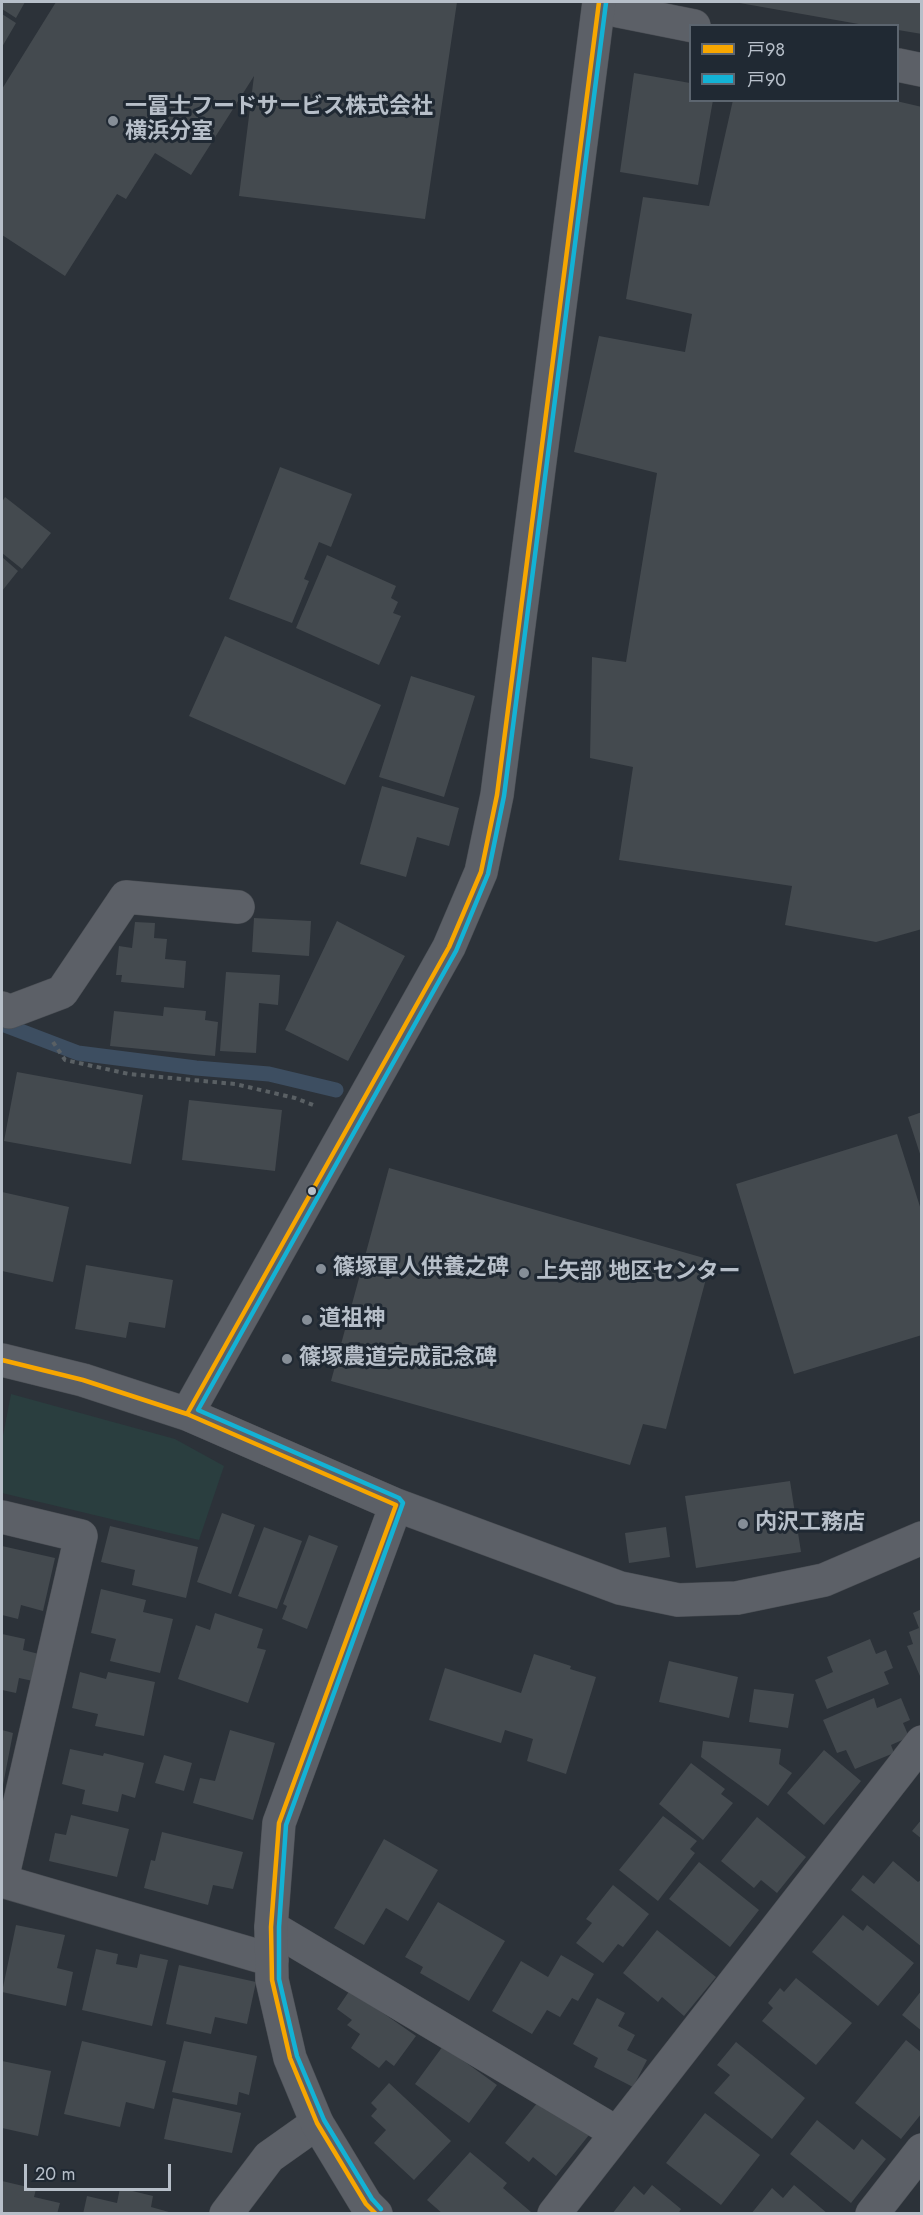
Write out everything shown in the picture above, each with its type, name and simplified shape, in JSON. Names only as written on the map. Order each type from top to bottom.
[{"type":"street","points":[[188,1414],[449,946],[481,872],[497,795],[599,4],[689,25]]},
{"type":"street","points":[[899,65],[921,70]]},
{"type":"street","points":[[5,1010],[62,992],[126,897],[238,908]]},
{"type":"street","points":[[2,1360],[83,1380],[188,1414],[396,1505],[620,1588],[678,1600],[737,1598],[824,1580],[921,1538]]},
{"type":"street","points":[[376,2214],[366,2204],[317,2123],[290,2058],[272,1980],[271,1928],[279,1824],[396,1505]]},
{"type":"street","points":[[2,1517],[81,1536],[2,1880],[272,1960]]},
{"type":"street","points":[[554,2214],[921,1742]]},
{"type":"street","points":[[271,1928],[617,2133]]},
{"type":"street","points":[[226,2214],[269,2157],[317,2123]]},
{"type":"street","points":[[872,2214],[921,2150]]},
{"type":"path","points":[[5,1010],[41,1024],[65,1060],[129,1074],[235,1084],[294,1098],[352,1120]]},
{"type":"green space","points":[[11,1394],[175,1439],[224,1466],[199,1540],[2,1493],[2,1441]]},
{"type":"building","points":[[2,2],[25,2],[16,18],[2,9]]},
{"type":"building","name":"一冨士フードサービス株式会社 横浜分室","points":[[56,2],[457,2],[425,219],[239,196],[254,76],[191,175],[155,153],[126,199],[117,194],[65,276],[2,235],[2,89]]},
{"type":"building","points":[[734,2],[922,2],[922,34],[899,30],[899,24],[859,24]]},
{"type":"building","points":[[2,14],[16,23],[2,47]]},
{"type":"building","points":[[634,73],[689,83],[689,102],[713,102],[698,185],[620,172]]},
{"type":"building","points":[[733,102],[899,102],[922,107],[922,929],[876,942],[785,925],[792,886],[619,860],[633,767],[590,758],[592,657],[626,662],[657,473],[574,452],[599,336],[685,352],[692,314],[626,299],[643,197],[709,206]]},
{"type":"building","points":[[280,467],[352,494],[331,547],[319,542],[304,579],[309,581],[292,623],[229,599]]},
{"type":"building","points":[[5,497],[51,533],[22,569],[2,553],[2,502]]},
{"type":"building","points":[[327,555],[396,586],[391,598],[398,602],[393,613],[401,616],[379,665],[296,628]]},
{"type":"building","points":[[2,557],[18,571],[2,591]]},
{"type":"building","points":[[225,636],[381,705],[345,785],[189,716]]},
{"type":"building","points":[[411,676],[475,696],[444,797],[379,777]]},
{"type":"building","points":[[382,786],[459,808],[449,846],[417,837],[406,877],[360,864]]},
{"type":"building","points":[[254,918],[311,921],[309,956],[252,952]]},
{"type":"building","points":[[337,921],[405,956],[348,1061],[285,1030]]},
{"type":"building","points":[[135,922],[155,923],[154,938],[167,939],[165,959],[186,961],[184,988],[121,982],[122,975],[116,975],[119,946],[132,948]]},
{"type":"building","points":[[226,972],[280,975],[278,1005],[259,1003],[256,1053],[220,1051]]},
{"type":"building","points":[[164,1007],[206,1011],[205,1020],[218,1022],[215,1056],[110,1046],[114,1011],[163,1016]]},
{"type":"building","points":[[17,1072],[143,1095],[131,1164],[4,1141]]},
{"type":"building","points":[[189,1100],[282,1110],[275,1171],[182,1160]]},
{"type":"building","points":[[922,1112],[922,1157],[921,1157],[908,1117]]},
{"type":"building","points":[[897,1134],[922,1213],[922,1335],[794,1374],[736,1184]]},
{"type":"building","points":[[389,1168],[711,1260],[666,1429],[643,1424],[630,1465],[331,1381]]},
{"type":"building","points":[[2,1192],[69,1207],[53,1282],[2,1271]]},
{"type":"building","points":[[86,1265],[173,1280],[165,1328],[129,1322],[126,1338],[75,1329]]},
{"type":"building","name":"内沢工務店","points":[[790,1481],[801,1552],[696,1568],[685,1496]]},
{"type":"building","points":[[222,1513],[255,1525],[231,1594],[197,1582]]},
{"type":"building","points":[[110,1526],[198,1547],[186,1598],[132,1585],[135,1570],[101,1562]]},
{"type":"building","points":[[264,1527],[302,1541],[277,1609],[238,1596]]},
{"type":"building","points":[[666,1527],[670,1557],[629,1563],[625,1533]]},
{"type":"building","points":[[309,1535],[338,1546],[307,1629],[282,1619],[287,1606],[283,1604]]},
{"type":"building","points":[[2,1546],[55,1558],[43,1611],[21,1605],[18,1619],[2,1615]]},
{"type":"building","points":[[101,1589],[146,1600],[143,1612],[173,1619],[160,1673],[110,1661],[116,1639],[91,1633]]},
{"type":"building","points":[[922,1609],[922,1676],[920,1676],[907,1646],[913,1644],[909,1632],[919,1628],[913,1613]]},
{"type":"building","points":[[215,1613],[263,1629],[257,1648],[266,1650],[248,1703],[178,1679],[196,1625],[210,1630]]},
{"type":"building","points":[[2,1634],[25,1639],[23,1650],[39,1654],[33,1681],[19,1678],[16,1693],[2,1690]]},
{"type":"building","points":[[870,1639],[876,1654],[886,1650],[893,1668],[884,1672],[889,1684],[827,1709],[815,1680],[833,1672],[827,1657]]},
{"type":"building","points":[[534,1654],[596,1677],[566,1774],[527,1761],[533,1739],[505,1730],[501,1743],[429,1720],[445,1668],[521,1693]]},
{"type":"building","points":[[669,1661],[738,1677],[729,1718],[659,1702]]},
{"type":"building","points":[[80,1672],[106,1679],[108,1672],[155,1682],[144,1736],[95,1726],[98,1714],[72,1708]]},
{"type":"building","points":[[754,1689],[794,1694],[788,1728],[749,1722]]},
{"type":"building","points":[[874,1698],[877,1708],[901,1698],[910,1720],[903,1723],[909,1737],[891,1745],[894,1753],[855,1769],[846,1750],[837,1753],[823,1720]]},
{"type":"building","points":[[2,1730],[13,1733],[3,1785],[2,1785]]},
{"type":"building","points":[[230,1730],[275,1743],[253,1820],[193,1803],[200,1778],[215,1781]]},
{"type":"building","points":[[703,1741],[781,1749],[779,1764],[792,1773],[768,1806],[701,1757]]},
{"type":"building","points":[[70,1749],[103,1756],[104,1753],[144,1763],[135,1798],[122,1794],[118,1812],[82,1804],[85,1790],[62,1784]]},
{"type":"building","points":[[824,1750],[861,1781],[824,1825],[787,1793]]},
{"type":"building","points":[[164,1755],[192,1763],[184,1791],[155,1783]]},
{"type":"building","points":[[691,1763],[725,1789],[721,1794],[733,1803],[703,1840],[659,1804]]},
{"type":"building","points":[[71,1815],[129,1829],[117,1877],[49,1861],[55,1833],[66,1835]]},
{"type":"building","points":[[663,1816],[697,1841],[690,1849],[695,1853],[658,1901],[619,1870]]},
{"type":"building","points":[[757,1817],[806,1857],[777,1893],[761,1880],[754,1888],[721,1861]]},
{"type":"building","points":[[922,1819],[922,1839],[912,1831]]},
{"type":"building","points":[[162,1832],[243,1852],[233,1889],[213,1885],[208,1905],[144,1888],[151,1860],[155,1861]]},
{"type":"building","points":[[384,1839],[438,1870],[408,1921],[386,1908],[364,1945],[334,1928]]},
{"type":"building","points":[[893,1861],[918,1882],[922,1879],[922,1947],[851,1890],[863,1875],[874,1884]]},
{"type":"building","points":[[699,1862],[759,1910],[730,1947],[669,1899]]},
{"type":"building","points":[[613,1885],[649,1914],[623,1947],[618,1944],[603,1963],[576,1943],[592,1923],[586,1919]]},
{"type":"building","points":[[438,1902],[505,1941],[469,2001],[420,1973],[423,1967],[405,1957]]},
{"type":"building","points":[[843,1915],[863,1931],[867,1925],[914,1963],[878,2006],[812,1952]]},
{"type":"building","points":[[16,1925],[65,1935],[57,1968],[73,1972],[66,2006],[2,1992]]},
{"type":"building","points":[[657,1930],[716,1977],[684,2016],[662,1997],[658,2002],[623,1973]]},
{"type":"building","points":[[96,1949],[118,1954],[116,1964],[137,1968],[140,1954],[168,1960],[152,2026],[82,2010]]},
{"type":"building","points":[[561,1955],[594,1974],[578,2001],[572,1998],[560,2017],[547,2010],[532,2034],[492,2011],[521,1961],[548,1977]]},
{"type":"building","points":[[179,1965],[256,1982],[247,2024],[215,2017],[211,2034],[166,2024]]},
{"type":"building","points":[[796,1978],[852,2023],[816,2065],[762,2021],[773,2008],[768,2003],[780,1988],[784,1992]]},
{"type":"building","points":[[350,1990],[416,2036],[394,2066],[386,2060],[379,2068],[351,2048],[360,2034],[347,2025],[352,2020],[337,2009]]},
{"type":"building","points":[[922,1990],[922,2031],[902,2015]]},
{"type":"building","points":[[597,1998],[625,2013],[618,2026],[635,2035],[627,2050],[647,2060],[633,2087],[594,2067],[598,2058],[573,2044]]},
{"type":"building","points":[[906,2040],[922,2053],[922,2113],[901,2139],[855,2103]]},
{"type":"building","points":[[82,2041],[166,2061],[154,2109],[126,2102],[120,2127],[64,2114]]},
{"type":"building","points":[[184,2041],[257,2056],[249,2095],[239,2092],[237,2105],[172,2092]]},
{"type":"building","points":[[736,2042],[805,2098],[772,2139],[714,2093],[730,2075],[717,2065]]},
{"type":"building","points":[[443,2046],[497,2085],[469,2123],[415,2084]]},
{"type":"building","points":[[2,2061],[51,2071],[38,2136],[2,2128]]},
{"type":"building","points":[[389,2083],[451,2141],[414,2180],[374,2143],[386,2130],[371,2116],[377,2109],[371,2103]]},
{"type":"building","points":[[542,2097],[589,2135],[556,2176],[533,2157],[529,2162],[505,2143]]},
{"type":"building","points":[[173,2098],[241,2113],[232,2153],[164,2139]]},
{"type":"building","points":[[705,2113],[760,2155],[721,2205],[666,2163]]},
{"type":"building","points":[[817,2120],[854,2150],[862,2139],[886,2159],[851,2203],[790,2154]]},
{"type":"building","points":[[470,2152],[507,2183],[503,2188],[531,2212],[529,2214],[443,2214],[427,2200]]},
{"type":"building","points":[[2,2181],[36,2189],[34,2197],[60,2203],[57,2214],[2,2214]]},
{"type":"building","points":[[652,2185],[681,2209],[678,2214],[612,2214],[634,2186],[644,2195]]},
{"type":"building","points":[[794,2185],[828,2214],[751,2214],[772,2188],[783,2198]]},
{"type":"building","points":[[120,2188],[153,2196],[151,2207],[176,2214],[83,2214],[87,2196],[117,2203]]},
{"type":"waterway","points":[[2,1024],[78,1053],[196,1068],[269,1074],[336,1090]]},
{"type":"transit line","name":"戸98","points":[[187,1414],[449,947],[481,872],[497,795],[599,2]]},
{"type":"transit line","name":"戸90","points":[[381,2209],[372,2199],[324,2120],[297,2056],[279,1979],[279,1927],[286,1825],[403,1503],[399,1498],[198,1410],[456,951],[488,874],[504,796],[606,3]]},
{"type":"transit line","name":"戸98","points":[[2,1360],[83,1380],[187,1414],[396,1505],[279,1823],[271,1927],[272,1980],[290,2058],[317,2123],[366,2204],[376,2214]]},
{"type":"place","name":"一冨士フードサービス株式会社 横浜分室","points":[[113,121]]},
{"type":"place","name":"篠塚軍人供養之碑","points":[[321,1269]]},
{"type":"place","name":"上矢部 地区センター","points":[[524,1273]]},
{"type":"place","name":"道祖神","points":[[307,1320]]},
{"type":"place","name":"篠塚農道完成記念碑","points":[[287,1359]]},
{"type":"place","name":"内沢工務店","points":[[743,1524]]}]
